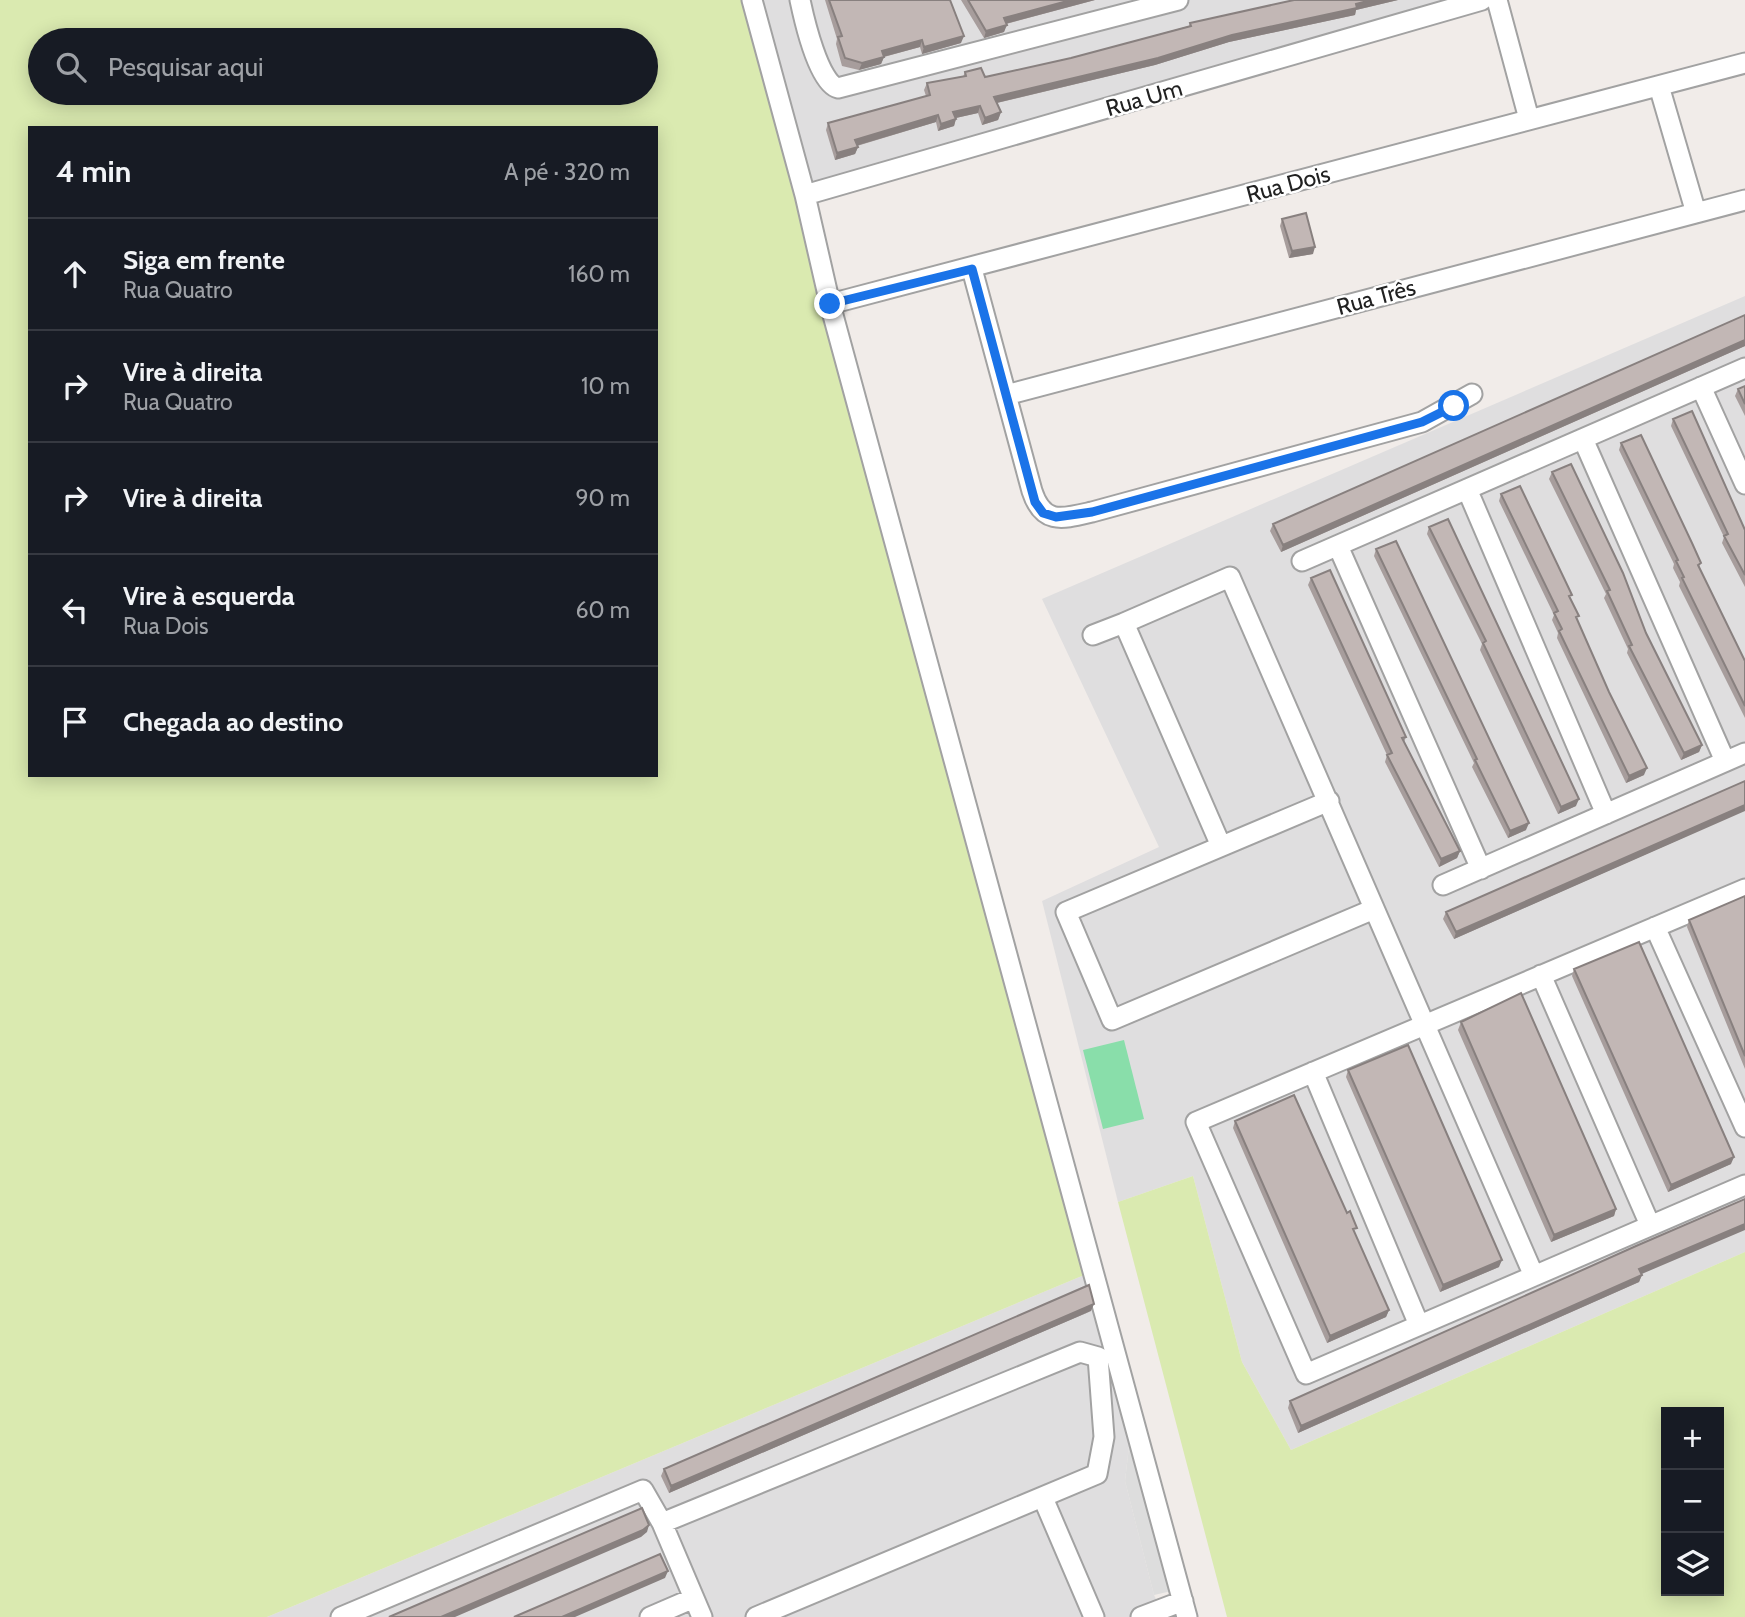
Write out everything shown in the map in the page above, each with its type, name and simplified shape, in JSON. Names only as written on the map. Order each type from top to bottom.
[{"type":"street","points":[[752,0],[805,195],[830,304],[1185,1609],[1140,1617]]},
{"type":"street","points":[[800,0],[821,72],[827,83],[838,88],[1178,0]]},
{"type":"street","name":"Rua Um","points":[[805,195],[1482,0]]},
{"type":"street","points":[[1497,0],[1529,119]]},
{"type":"street","name":"Rua Dois","points":[[830,304],[972,269],[1745,63]]},
{"type":"street","points":[[1659,86],[1696,213]]},
{"type":"street","name":"Rua Três","points":[[1006,395],[1745,200]]},
{"type":"street","points":[[972,269],[1032,491],[1039,509],[1048,516],[1064,517],[1092,512],[1422,422],[1472,394]]},
{"type":"street","points":[[1302,561],[1745,368]]},
{"type":"street","points":[[1701,387],[1745,484]]},
{"type":"street","points":[[1583,439],[1725,761]]},
{"type":"street","points":[[1467,489],[1606,814]]},
{"type":"street","points":[[1338,546],[1481,869]]},
{"type":"street","points":[[1093,635],[1230,577],[1534,1276]]},
{"type":"street","points":[[1124,623],[1221,846]]},
{"type":"street","points":[[1443,885],[1745,752]]},
{"type":"street","points":[[1329,800],[1066,912],[1112,1020],[1374,909]]},
{"type":"street","points":[[1745,889],[1196,1122],[1306,1374],[1745,1185]]},
{"type":"street","points":[[1655,927],[1745,1127]]},
{"type":"street","points":[[1541,975],[1650,1225]]},
{"type":"street","points":[[1313,1072],[1419,1325]]},
{"type":"street","points":[[662,1523],[1080,1352],[1098,1357],[1104,1437],[1097,1474],[756,1617]]},
{"type":"street","points":[[341,1617],[643,1490],[662,1523],[702,1617]]},
{"type":"street","points":[[1043,1498],[1094,1617]]},
{"type":"street","points":[[650,1617],[694,1598]]},
{"type":"shaded area","points":[[752,0],[1479,0],[805,195]]},
{"type":"shaded area","points":[[1745,296],[1745,1252],[1291,1450],[1242,1362],[1193,1176],[1118,1202],[1042,901],[1159,847],[1042,599]]},
{"type":"shaded area","points":[[1089,1273],[1131,1429],[1125,1481],[1154,1595],[1165,1617],[267,1617]]},
{"type":"shaded area","points":[[1131,1429],[1176,1590],[1154,1595],[1125,1481]]},
{"type":"green space","points":[[0,0],[743,0],[1089,1273],[267,1617],[0,1617]]},
{"type":"green space","points":[[1124,1040],[1144,1119],[1103,1129],[1083,1050]]},
{"type":"green space","points":[[1193,1176],[1242,1362],[1291,1450],[1745,1252],[1745,1617],[1227,1617],[1118,1202]]},
{"type":"building","points":[[829,0],[950,0],[964,36],[924,47],[922,40],[882,51],[884,57],[862,63],[845,58],[838,37],[842,36]]},
{"type":"building","points":[[968,0],[1071,0],[1004,18],[1007,25],[986,31]]},
{"type":"building","points":[[1294,0],[1371,0],[1356,4],[1357,8],[1232,35],[1158,58],[994,97],[1001,112],[985,118],[980,106],[953,112],[956,119],[941,124],[938,115],[855,140],[858,147],[837,153],[828,123],[930,95],[927,83],[966,76],[965,72],[981,68],[985,77],[1071,58],[1191,26],[1190,23]]},
{"type":"building","points":[[1306,213],[1315,247],[1292,251],[1282,219]]},
{"type":"building","points":[[1745,315],[1745,340],[1283,545],[1273,524]]},
{"type":"building","points":[[1745,386],[1745,404],[1738,389]]},
{"type":"building","points":[[1692,411],[1745,530],[1745,575],[1724,536],[1728,534],[1673,419]]},
{"type":"building","points":[[1641,435],[1701,563],[1698,565],[1745,661],[1745,706],[1682,578],[1684,577],[1676,561],[1678,560],[1621,443]]},
{"type":"building","points":[[1571,464],[1623,573],[1646,633],[1702,745],[1684,753],[1629,646],[1632,645],[1607,591],[1610,590],[1552,472]]},
{"type":"building","points":[[1520,486],[1572,595],[1569,596],[1579,616],[1576,617],[1609,692],[1647,768],[1629,776],[1559,631],[1562,629],[1554,613],[1558,611],[1501,494]]},
{"type":"building","points":[[1448,519],[1579,799],[1561,807],[1483,643],[1486,641],[1429,527]]},
{"type":"building","points":[[1396,541],[1529,823],[1510,831],[1475,760],[1477,759],[1376,549]]},
{"type":"building","points":[[1330,570],[1406,737],[1402,738],[1460,851],[1441,859],[1387,755],[1392,753],[1311,578]]},
{"type":"building","points":[[1745,781],[1745,805],[1456,932],[1446,912]]},
{"type":"building","points":[[1745,896],[1745,1056],[1689,920]]},
{"type":"building","points":[[1639,942],[1734,1157],[1671,1185],[1574,969]]},
{"type":"building","points":[[1521,993],[1616,1209],[1554,1235],[1461,1022]]},
{"type":"building","points":[[1408,1045],[1502,1260],[1443,1285],[1348,1070]]},
{"type":"building","points":[[1294,1095],[1347,1213],[1350,1211],[1357,1228],[1353,1229],[1389,1310],[1330,1336],[1235,1121]]},
{"type":"building","points":[[1745,1199],[1745,1224],[1639,1269],[1642,1275],[1301,1426],[1290,1401]]},
{"type":"building","points":[[1089,1285],[1094,1304],[671,1486],[664,1469]]},
{"type":"building","points":[[642,1508],[649,1525],[643,1530],[441,1617],[389,1617]]},
{"type":"building","points":[[660,1554],[668,1571],[562,1617],[514,1617]]},
{"type":"route","points":[[830,304],[972,269],[1035,502],[1043,513],[1056,517],[1092,512],[1422,422],[1454,406]]}]
